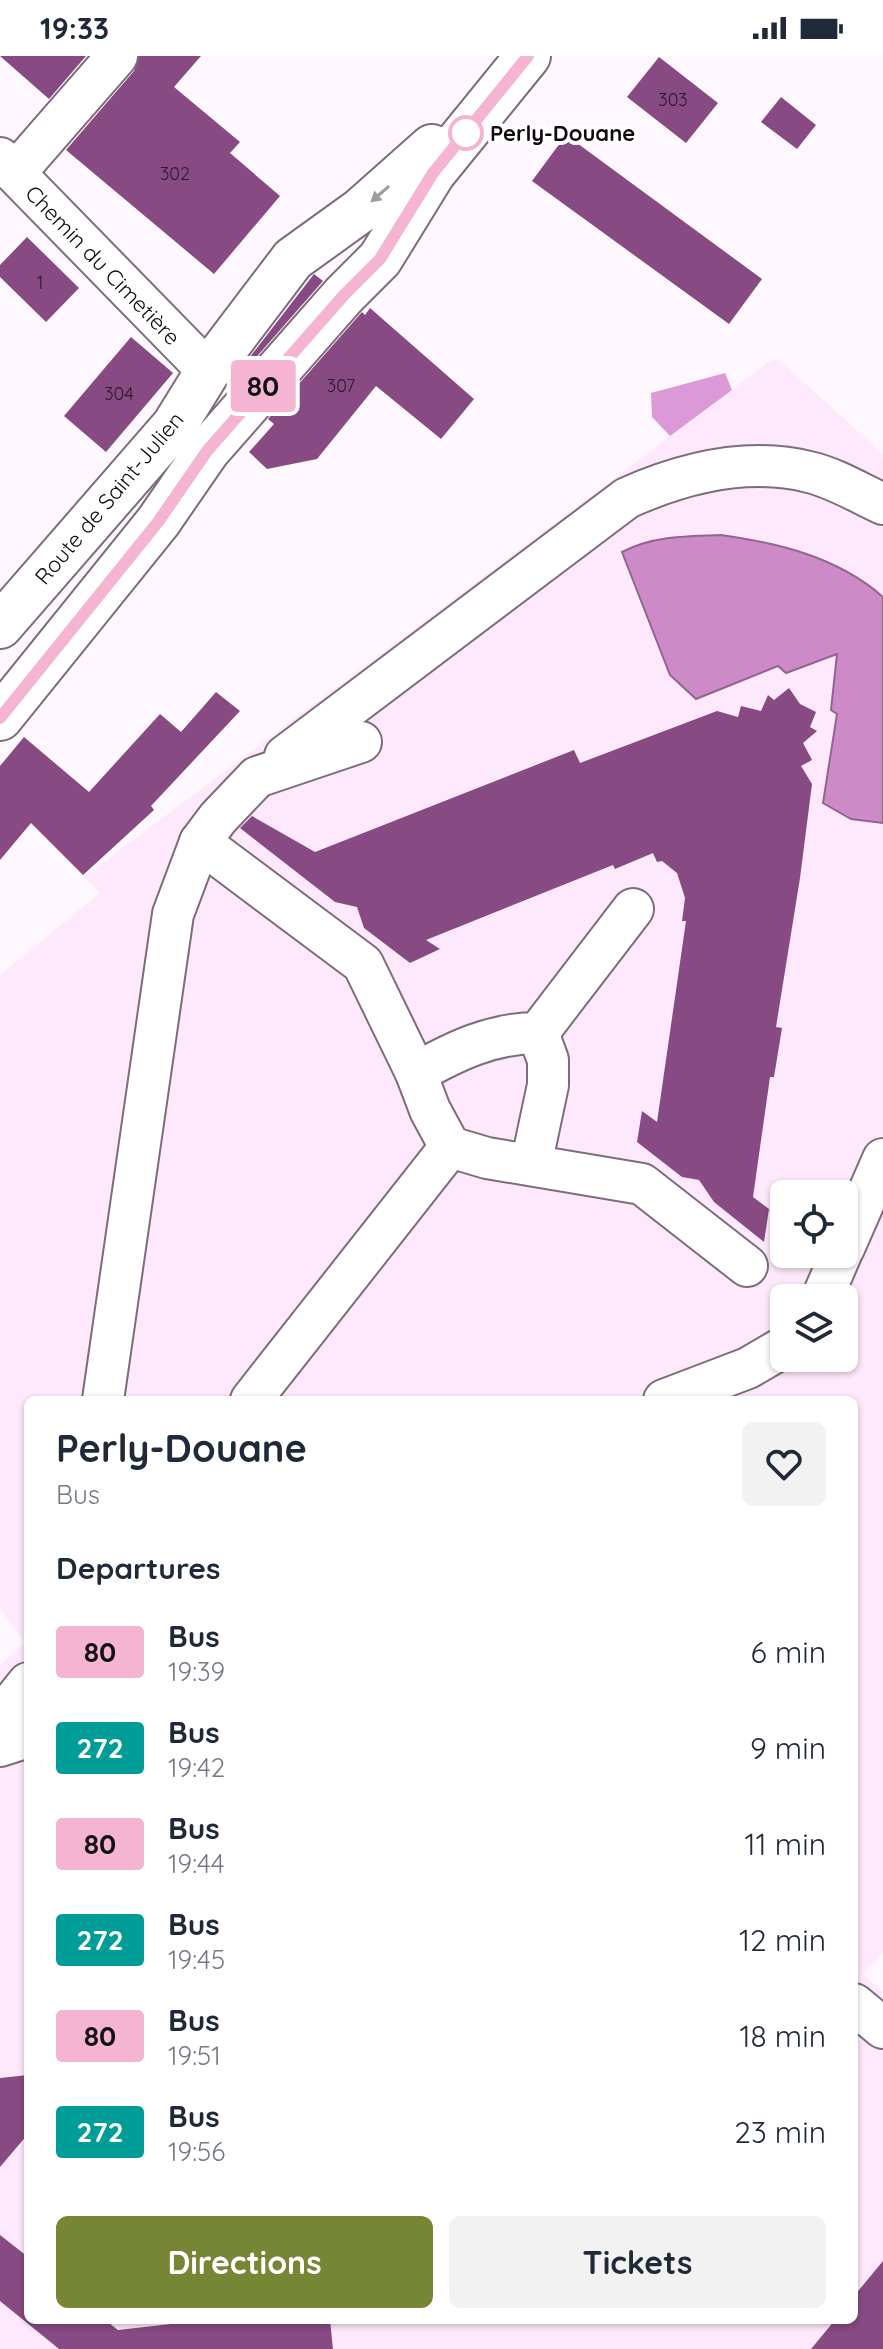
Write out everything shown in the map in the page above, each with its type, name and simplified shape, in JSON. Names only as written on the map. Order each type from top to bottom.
[{"type":"main road","name":"Route de Saint-Julien","points":[[0,718],[15,669],[158,522],[191,438],[208,371],[293,259],[361,210],[426,154],[509,56]]},
{"type":"main road","name":"Route de Saint-Julien","points":[[0,626],[70,545],[191,438],[380,259],[433,173],[528,56]]},
{"type":"street","points":[[7,166],[117,56]]},
{"type":"street","name":"Chemin du Cimetière","points":[[7,166],[208,371]]},
{"type":"street","points":[[104,1396],[173,914],[200,842],[218,818],[257,777],[627,498],[719,469],[764,467],[808,472],[831,479],[883,504]]},
{"type":"street","points":[[257,777],[361,742]]},
{"type":"street","points":[[200,842],[363,964],[450,1147],[487,1158],[642,1184],[747,1266]]},
{"type":"street","points":[[538,1033],[633,909]]},
{"type":"street","points":[[416,1073],[459,1049],[517,1033],[538,1033]]},
{"type":"street","points":[[531,1165],[548,1085],[548,1060],[538,1033]]},
{"type":"street","points":[[254,1396],[450,1147]]},
{"type":"street","points":[[858,1216],[883,1159]]},
{"type":"street","points":[[674,1396],[748,1368],[770,1355]]},
{"type":"street","points":[[0,1718],[24,1688]]},
{"type":"street","points":[[0,1746],[24,1738]]},
{"type":"street","points":[[858,2007],[883,2028]]},
{"type":"shaded area","points":[[778,359],[883,454],[883,1954],[862,1974],[883,1991],[883,2349],[0,2349],[0,1665],[24,1644],[24,2324],[858,2324],[858,1396],[24,1396],[24,1642],[0,1608],[0,975],[100,893],[84,877],[767,363]]},
{"type":"shaded area","points":[[725,373],[732,390],[670,436],[652,417],[651,393]]},
{"type":"shaded area","points":[[721,535],[764,542],[827,562],[883,597],[883,823],[851,819],[823,803],[837,714],[831,710],[837,654],[786,673],[778,666],[696,699],[670,675],[622,552],[658,540]]},
{"type":"building","points":[[0,56],[86,56],[49,99]]},
{"type":"building","points":[[139,56],[201,56],[174,87],[240,142],[230,153],[280,196],[214,274],[66,150],[134,71]]},
{"type":"building","points":[[659,57],[718,103],[686,143],[627,97]]},
{"type":"building","points":[[781,97],[816,125],[797,149],[761,122]]},
{"type":"building","points":[[566,135],[762,279],[729,324],[532,181]]},
{"type":"building","points":[[27,237],[79,288],[46,322],[0,277],[0,265]]},
{"type":"building","points":[[314,274],[323,281],[231,386],[229,384]]},
{"type":"building","points":[[370,308],[474,399],[441,439],[376,386],[317,459],[267,469],[249,452],[274,424],[268,419],[362,312],[365,315]]},
{"type":"building","points":[[131,337],[173,373],[106,452],[64,416]]},
{"type":"building","points":[[789,688],[800,704],[816,712],[810,727],[817,731],[803,743],[812,760],[801,766],[812,784],[776,1027],[782,1028],[774,1077],[770,1077],[753,1197],[769,1209],[764,1242],[714,1202],[699,1180],[682,1177],[637,1142],[642,1111],[657,1122],[686,921],[682,921],[685,898],[677,873],[662,861],[657,862],[653,853],[615,869],[613,865],[426,940],[440,949],[410,963],[364,928],[357,907],[335,902],[240,828],[252,816],[315,852],[574,750],[580,763],[717,711],[738,717],[741,706],[761,711],[768,695],[774,700]]},
{"type":"building","points":[[216,692],[240,711],[151,806],[154,810],[83,875],[31,823],[0,860],[0,766],[24,737],[89,792],[160,714],[181,732]]},
{"type":"building","points":[[24,2075],[24,2139],[0,2167],[0,2078]]},
{"type":"building","points":[[0,2235],[24,2254],[24,2321],[0,2301]]},
{"type":"building","points":[[883,2261],[883,2349],[811,2349],[832,2324],[858,2324],[858,2291]]},
{"type":"building","points":[[28,2324],[110,2324],[118,2330],[171,2324],[330,2324],[333,2349],[59,2349]]},
{"type":"bus line","name":"80","points":[[0,718],[158,522],[207,451],[344,295],[380,259],[433,173],[528,56]]},
{"type":"place","name":"Perly-Douane","points":[[466,133]]}]
